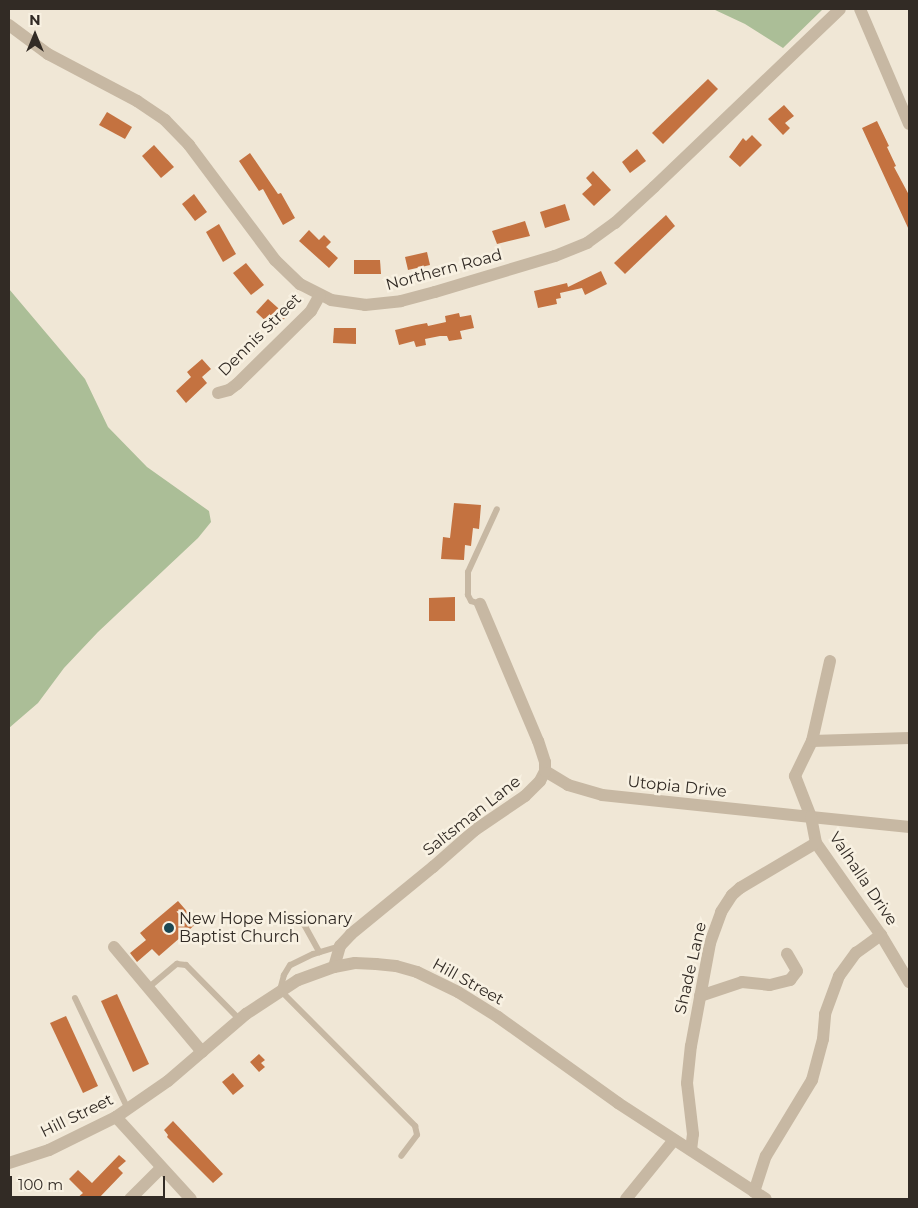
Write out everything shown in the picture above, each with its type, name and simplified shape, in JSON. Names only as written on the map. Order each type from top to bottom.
[{"type":"street","name":"Northern Road","points":[[9,26],[48,54],[137,101],[165,120],[189,145],[274,260],[300,284],[320,295],[348,303],[365,305],[401,301],[555,256],[587,243],[615,223],[654,187],[840,9]]},
{"type":"street","points":[[860,9],[909,124]]},
{"type":"street","name":"Dennis Street","points":[[218,393],[229,390],[236,384],[311,311],[320,295]]},
{"type":"street","points":[[480,604],[538,741],[545,762],[544,772]]},
{"type":"street","name":"Valhalla Drive","points":[[830,661],[812,741],[795,776],[811,817],[816,843],[880,935],[909,982]]},
{"type":"street","points":[[812,741],[909,738]]},
{"type":"street","name":"Utopia Drive","points":[[544,772],[568,785],[602,795],[811,817]]},
{"type":"street","name":"Saltsman Lane","points":[[334,967],[340,946],[351,934],[433,867],[474,830],[525,796],[540,780],[544,772]]},
{"type":"street","name":"Valhalla Drive","points":[[811,817],[909,827]]},
{"type":"street","name":"Shade Lane","points":[[691,1150],[692,1134],[687,1083],[710,943],[721,912],[732,895],[816,843]]},
{"type":"street","points":[[754,1192],[766,1156],[812,1080],[823,1039],[824,1014],[838,976],[856,953],[880,935]]},
{"type":"street","points":[[114,946],[202,1052]]},
{"type":"street","points":[[700,996],[742,982],[770,985],[790,980],[797,971],[787,954]]},
{"type":"street","name":"Hill Street","points":[[9,1163],[56,1147],[116,1117],[168,1081],[240,1020],[280,990],[310,975],[334,967],[355,963],[396,966],[438,981],[498,1017],[674,1140],[766,1199]]},
{"type":"street","points":[[116,1117],[191,1199]]},
{"type":"street","points":[[626,1199],[674,1140]]},
{"type":"street","points":[[130,1199],[161,1168]]},
{"type":"lane","points":[[480,604],[471,601],[468,596],[468,572],[497,509]]},
{"type":"lane","points":[[301,919],[319,952]]},
{"type":"lane","points":[[340,946],[319,952],[290,966],[284,975],[280,990],[415,1126],[417,1134],[402,1156]]},
{"type":"lane","points":[[148,988],[177,964],[186,965],[240,1020]]},
{"type":"lane","points":[[76,998],[128,1109]]},
{"type":"green space","points":[[713,9],[823,9],[783,48],[745,24]]},
{"type":"green space","points":[[9,289],[85,379],[108,427],[147,467],[209,511],[211,522],[198,538],[98,632],[64,668],[38,703],[9,728]]},
{"type":"building","points":[[708,79],[718,89],[663,144],[652,133]]},
{"type":"building","points":[[784,105],[794,116],[785,123],[790,128],[783,135],[768,119]]},
{"type":"building","points":[[107,112],[132,127],[125,139],[99,125]]},
{"type":"building","points":[[877,121],[889,146],[887,147],[896,166],[894,167],[909,195],[909,230],[862,128]]},
{"type":"building","points":[[752,135],[762,145],[740,167],[729,157],[743,138],[746,141]]},
{"type":"building","points":[[154,145],[174,167],[161,178],[142,156]]},
{"type":"building","points":[[637,149],[646,161],[630,173],[622,162]]},
{"type":"building","points":[[250,153],[278,194],[281,193],[295,218],[283,225],[263,189],[259,191],[239,161]]},
{"type":"building","points":[[593,171],[611,190],[594,206],[582,194],[592,185],[586,178]]},
{"type":"building","points":[[194,194],[207,212],[195,221],[182,204]]},
{"type":"building","points":[[565,204],[570,220],[545,228],[540,212]]},
{"type":"building","points":[[666,215],[675,226],[625,274],[614,263]]},
{"type":"building","points":[[525,221],[530,236],[497,244],[492,231]]},
{"type":"building","points":[[219,224],[236,254],[223,262],[206,232]]},
{"type":"building","points":[[309,230],[319,240],[324,235],[331,242],[326,247],[338,258],[329,268],[299,241]]},
{"type":"building","points":[[427,252],[430,265],[408,270],[405,257]]},
{"type":"building","points":[[354,260],[380,260],[381,274],[354,274]]},
{"type":"building","points":[[246,263],[264,285],[251,295],[233,273]]},
{"type":"building","points":[[601,271],[607,284],[585,295],[582,288],[560,293],[561,298],[556,299],[557,304],[538,308],[534,291],[567,283],[568,287]]},
{"type":"building","points":[[268,299],[287,316],[274,329],[256,312]]},
{"type":"building","points":[[459,313],[460,317],[471,315],[474,328],[460,331],[462,339],[449,341],[447,336],[440,336],[425,339],[426,345],[416,347],[414,341],[399,345],[395,330],[427,323],[428,326],[446,322],[445,316]]},
{"type":"building","points":[[334,328],[356,328],[356,344],[333,343]]},
{"type":"building","points":[[202,359],[211,369],[202,377],[207,383],[186,403],[176,391],[191,377],[187,372]]},
{"type":"building","points":[[454,503],[481,505],[479,529],[473,528],[471,546],[465,545],[464,560],[441,559],[443,537],[450,538]]},
{"type":"building","points":[[455,597],[455,621],[429,621],[429,598]]},
{"type":"building","name":"New Hope Missionary Baptist Church","points":[[178,901],[197,923],[159,956],[152,949],[137,962],[130,953],[146,940],[140,933]]},
{"type":"building","points":[[117,994],[149,1064],[133,1072],[101,1001]]},
{"type":"building","points":[[66,1016],[98,1086],[83,1093],[50,1023]]},
{"type":"building","points":[[259,1054],[265,1060],[261,1063],[265,1067],[259,1072],[250,1062]]},
{"type":"building","points":[[233,1073],[244,1086],[233,1095],[222,1082]]},
{"type":"building","points":[[173,1121],[223,1174],[213,1183],[167,1137],[168,1135],[164,1130]]},
{"type":"building","points":[[119,1155],[126,1161],[118,1168],[123,1173],[98,1199],[76,1199],[83,1193],[69,1179],[78,1170],[92,1183]]},
{"type":"place","name":"New Hope Missionary Baptist Church","points":[[169,928]]}]
